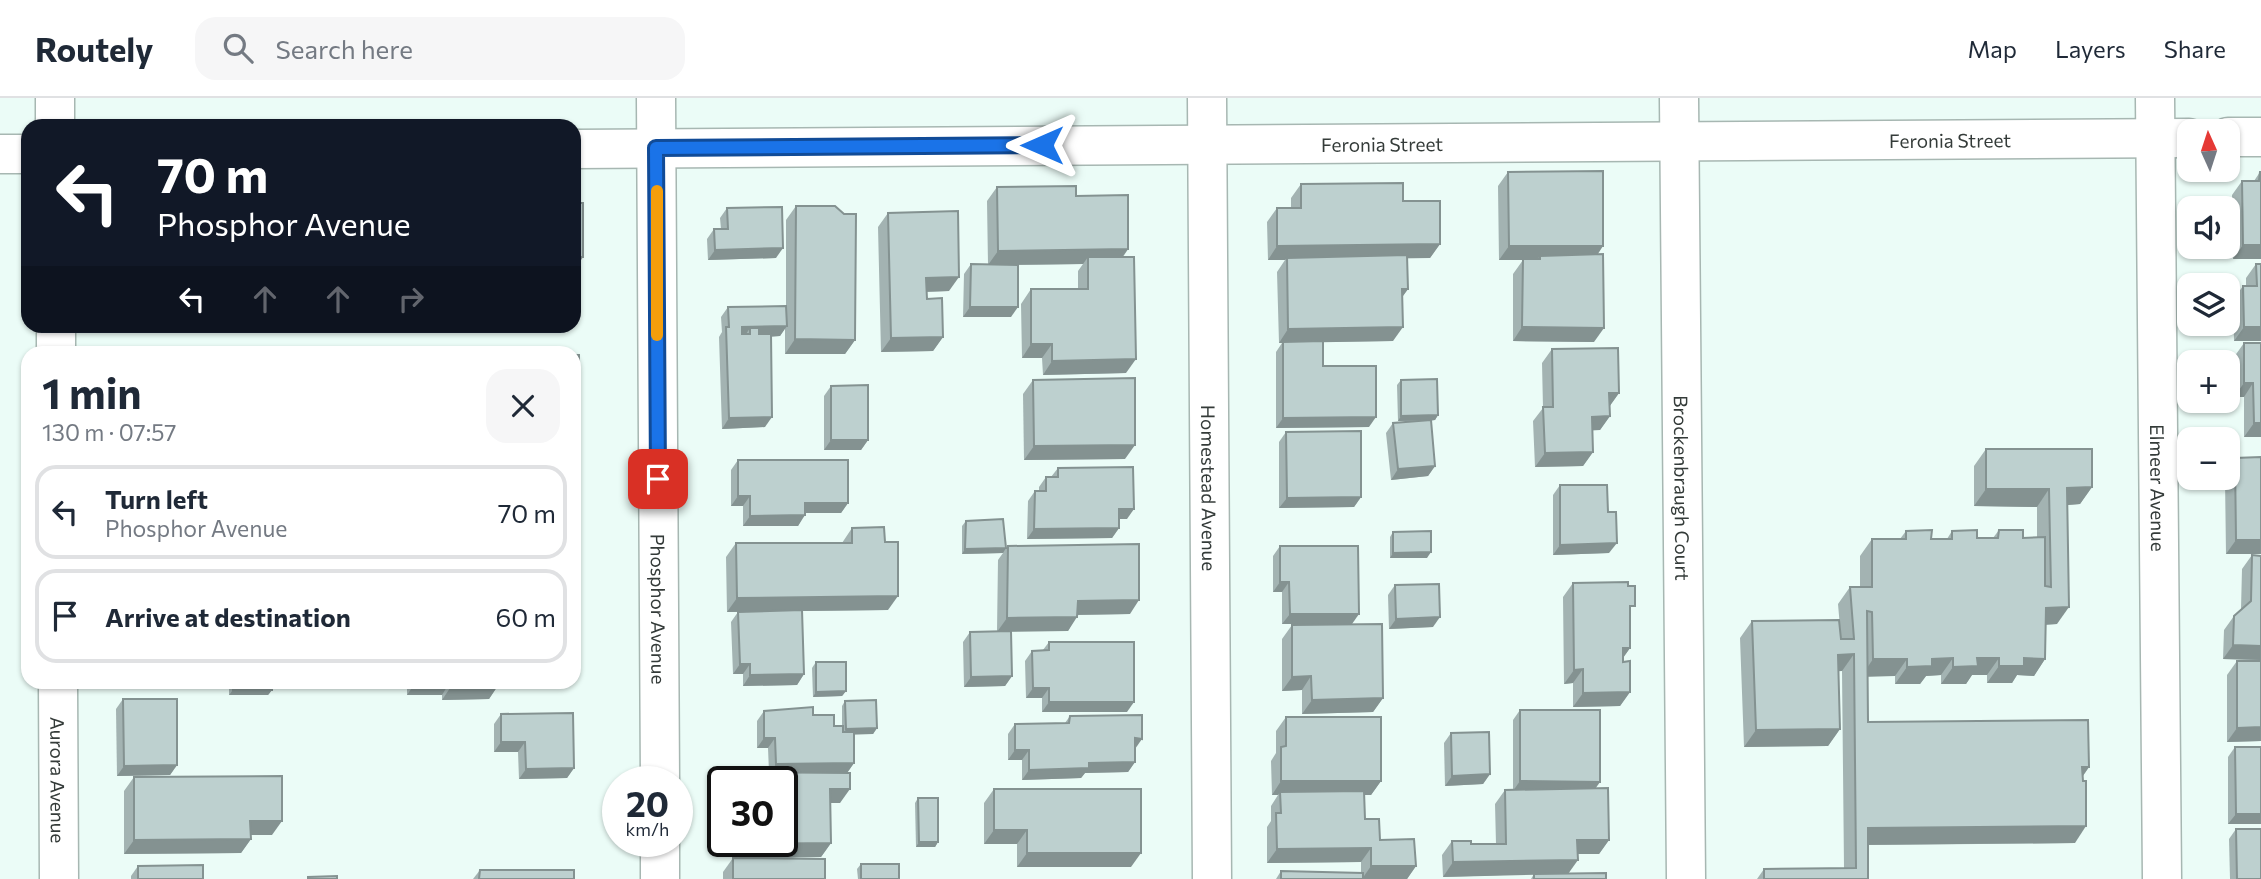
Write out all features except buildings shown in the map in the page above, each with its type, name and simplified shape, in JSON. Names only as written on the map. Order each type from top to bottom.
[{"type":"street","points":[[55,98],[55,119]]},
{"type":"street","name":"Phosphor Avenue","points":[[656,98],[660,766]]},
{"type":"street","name":"Homestead Avenue","points":[[1207,98],[1212,879]]},
{"type":"street","name":"Brockenbraugh Court","points":[[1679,98],[1686,879]]},
{"type":"street","name":"Elmeer Avenue","points":[[2155,98],[2172,138],[2162,879]]},
{"type":"street","points":[[2240,137],[2261,137]]},
{"type":"street","name":"Feronia Street","points":[[581,149],[2172,138]]},
{"type":"street","points":[[0,154],[21,154]]},
{"type":"street","name":"Aurora Avenue","points":[[58,689],[59,879]]},
{"type":"street","points":[[660,857],[660,879]]},
{"type":"slow traffic","points":[[657,191],[657,335]]},
{"type":"route","points":[[658,479],[656,148],[1042,145]]}]
